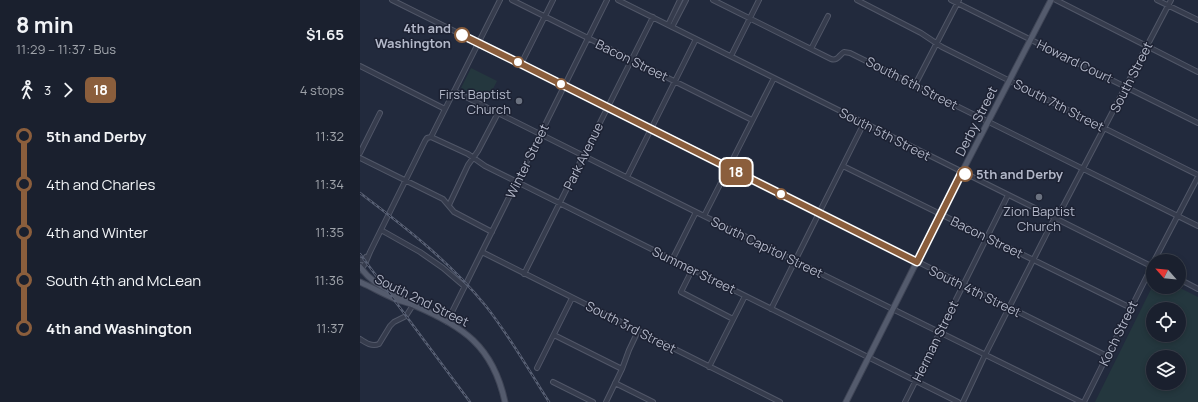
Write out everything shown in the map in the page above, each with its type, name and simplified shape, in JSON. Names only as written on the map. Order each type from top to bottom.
[{"type":"main road","name":"Derby Street","points":[[846,402],[940,214],[1051,0]]},
{"type":"main road","points":[[360,269],[373,282],[397,294],[413,305]]},
{"type":"main road","name":"South 2nd Street","points":[[360,282],[413,305],[467,334],[484,351],[498,375],[506,402]]},
{"type":"street","name":"South 4th Street","points":[[392,0],[1107,356]]},
{"type":"street","points":[[360,269],[365,264],[425,141],[427,138],[431,137],[500,0]]},
{"type":"street","name":"Bacon Street","points":[[512,0],[752,120]]},
{"type":"street","points":[[521,64],[553,0]]},
{"type":"street","name":"Winter Street","points":[[447,322],[607,0]]},
{"type":"street","name":"South 5th Street","points":[[618,0],[1146,263]]},
{"type":"street","points":[[670,26],[680,0]]},
{"type":"street","points":[[670,26],[686,0]]},
{"type":"street","name":"South 6th Street","points":[[712,0],[834,60],[838,59],[843,52],[847,52],[1198,226]]},
{"type":"street","points":[[731,56],[759,0]]},
{"type":"street","name":"South 7th Street","points":[[857,0],[921,33],[936,43],[1198,176]]},
{"type":"street","name":"Howard Court","points":[[951,0],[958,1],[1031,40],[1198,123]]},
{"type":"street","points":[[1056,0],[1198,72]]},
{"type":"street","points":[[1157,0],[1198,20]]},
{"type":"street","name":"South Street","points":[[963,402],[1033,260],[1083,169],[1171,0]]},
{"type":"street","points":[[915,85],[958,1]]},
{"type":"street","points":[[811,49],[828,16]]},
{"type":"street","name":"Park Avenue","points":[[524,274],[653,17]]},
{"type":"street","points":[[627,177],[696,39]]},
{"type":"street","points":[[360,66],[445,109]]},
{"type":"street","points":[[704,216],[774,78]]},
{"type":"street","name":"South Capitol Street","points":[[454,91],[1081,402]]},
{"type":"street","points":[[360,152],[380,113]]},
{"type":"street","points":[[448,205],[468,165],[478,151],[498,113]]},
{"type":"street","points":[[771,309],[864,123]]},
{"type":"street","name":"Summer Street","points":[[431,137],[468,154],[473,159],[516,182],[958,402]]},
{"type":"street","points":[[360,158],[444,200],[456,213],[492,232]]},
{"type":"street","name":"Bacon Street","points":[[843,166],[1131,308]]},
{"type":"street","points":[[1158,254],[1198,176]]},
{"type":"street","name":"Herman Street","points":[[905,402],[1008,195]]},
{"type":"street","points":[[672,260],[696,212]]},
{"type":"street","points":[[381,230],[420,252],[444,268],[464,286]]},
{"type":"street","points":[[360,260],[364,260],[370,252]]},
{"type":"street","name":"South 3rd Street","points":[[482,252],[780,402]]},
{"type":"street","points":[[692,270],[681,292],[733,319]]},
{"type":"street","name":"Koch Street","points":[[1084,402],[1146,279]]},
{"type":"street","points":[[1186,283],[1198,289]]},
{"type":"street","points":[[709,366],[745,296]]},
{"type":"street","points":[[536,368],[572,298]]},
{"type":"street","points":[[360,339],[370,345],[376,345],[381,342],[390,326],[394,322],[406,316],[413,305]]},
{"type":"street","points":[[606,402],[638,331]]},
{"type":"street","points":[[554,335],[622,369]]},
{"type":"street","points":[[553,382],[593,402]]},
{"type":"street","points":[[615,383],[653,402]]},
{"type":"shaded area","points":[[471,68],[497,81],[487,101],[461,88]]},
{"type":"shaded area","points":[[1186,291],[1198,297],[1198,402],[1095,402],[1149,294],[1186,294]]},
{"type":"railway","points":[[360,193],[426,245],[471,289],[502,328],[549,402]]},
{"type":"railway","points":[[360,254],[470,402]]},
{"type":"bus line","name":"18","points":[[462,35],[917,262],[962,172],[965,174]]},
{"type":"place","name":"4th and Washington","points":[[462,35]]},
{"type":"place","name":"First Baptist Church","points":[[519,101]]},
{"type":"place","name":"5th and Derby","points":[[965,174]]},
{"type":"place","name":"Zion Baptist Church","points":[[1039,197]]}]
